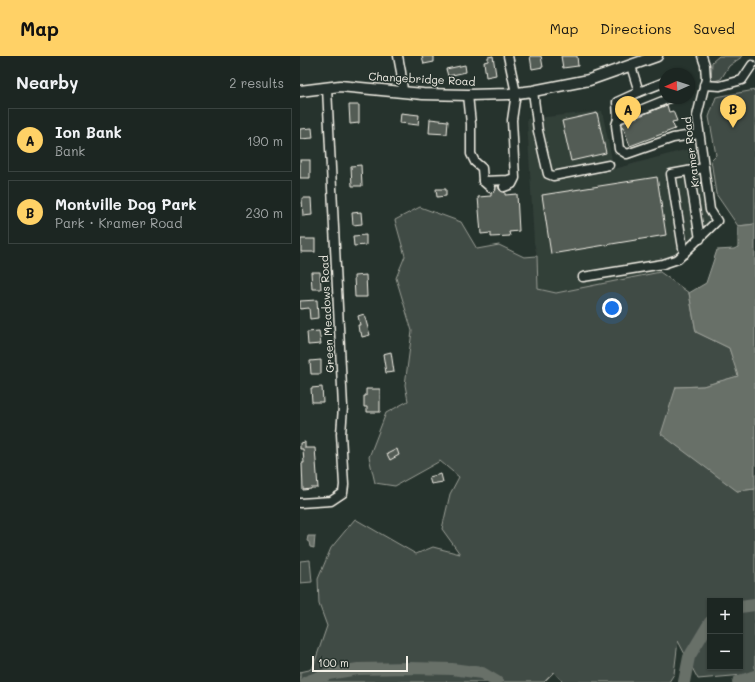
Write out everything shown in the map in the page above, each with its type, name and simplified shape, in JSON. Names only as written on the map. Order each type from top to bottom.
[{"type":"main road","name":"Changebridge Road","points":[[300,91],[351,86],[423,94],[470,95],[516,93],[589,80],[657,56]]},
{"type":"street","points":[[398,56],[403,91]]},
{"type":"street","points":[[504,187],[512,184],[515,178],[512,120],[516,93],[508,56]]},
{"type":"street","name":"Kramer Road","points":[[700,239],[717,221],[710,210],[698,134],[697,116],[706,72],[702,56]]},
{"type":"street","points":[[704,85],[720,86],[742,80],[752,65]]},
{"type":"street","points":[[631,66],[639,92]]},
{"type":"street","points":[[659,84],[616,102],[618,119],[616,124],[619,149],[627,154],[673,138],[698,134]]},
{"type":"street","name":"Green Meadows Road","points":[[300,503],[331,502],[343,493],[344,485],[341,434],[343,407],[327,88]]},
{"type":"street","points":[[533,91],[538,131],[548,174],[552,176],[609,165]]},
{"type":"street","points":[[470,95],[471,154],[475,162],[482,168],[483,181],[490,188]]},
{"type":"street","points":[[618,119],[659,102]]},
{"type":"street","points":[[684,254],[670,174],[704,168]]},
{"type":"street","points":[[583,277],[662,264],[678,259],[700,239],[689,171]]},
{"type":"street","points":[[483,181],[508,180],[515,178]]},
{"type":"shaded area","points":[[719,56],[743,56],[729,66],[721,79],[711,82],[712,62]]},
{"type":"shaded area","points":[[755,90],[755,224],[738,226],[716,194],[711,160],[716,155],[709,117],[716,97]]},
{"type":"shaded area","points":[[602,111],[614,169],[699,146],[714,234],[681,261],[658,264],[660,272],[556,293],[538,289],[527,119]]},
{"type":"shaded area","points":[[420,207],[461,222],[477,249],[499,245],[524,257],[537,256],[538,289],[556,293],[660,272],[689,293],[696,332],[729,348],[739,376],[703,386],[676,387],[737,491],[755,489],[755,674],[698,679],[678,641],[674,674],[669,682],[563,682],[554,672],[544,682],[300,682],[300,672],[309,670],[313,667],[327,626],[319,604],[318,579],[331,548],[355,519],[416,554],[433,547],[460,554],[442,529],[450,494],[459,477],[440,461],[395,486],[375,483],[369,457],[386,413],[408,401],[405,385],[412,331],[396,278],[405,256],[395,220]]},
{"type":"shaded area","points":[[755,224],[755,489],[737,491],[661,434],[676,387],[703,386],[738,376],[729,348],[696,332],[689,293],[706,283],[717,250],[734,249],[738,247],[738,226]]},
{"type":"shaded area","points":[[308,536],[315,536],[314,548],[310,547],[309,542],[307,541]]},
{"type":"shaded area","points":[[310,560],[312,582],[300,583],[300,561]]},
{"type":"building","points":[[422,56],[434,56],[434,62],[424,64]]},
{"type":"building","points":[[493,56],[496,75],[486,77],[484,62],[488,61],[488,57]]},
{"type":"building","points":[[530,56],[541,56],[543,67],[532,69]]},
{"type":"building","points":[[561,56],[577,56],[578,66],[563,68]]},
{"type":"building","points":[[465,65],[466,72],[448,76],[446,69]]},
{"type":"building","points":[[349,105],[359,105],[359,123],[350,124]]},
{"type":"building","points":[[667,105],[669,112],[673,111],[677,121],[672,122],[675,129],[630,146],[622,127],[622,123]]},
{"type":"building","points":[[401,113],[419,115],[418,125],[400,123]]},
{"type":"building","points":[[597,113],[606,153],[571,161],[562,121]]},
{"type":"building","points":[[430,119],[448,121],[447,134],[429,133]]},
{"type":"building","points":[[312,128],[313,138],[300,139],[300,129]]},
{"type":"building","points":[[300,160],[310,160],[310,178],[300,178]]},
{"type":"building","points":[[361,165],[362,186],[352,186],[351,166]]},
{"type":"building","points":[[657,177],[666,235],[551,254],[542,195]]},
{"type":"building","points":[[496,186],[499,186],[501,191],[505,192],[505,195],[517,194],[519,231],[509,232],[510,236],[491,237],[491,233],[481,234],[478,197],[491,196],[491,193],[495,191]]},
{"type":"building","points":[[436,189],[446,189],[446,196],[437,197]]},
{"type":"building","points":[[302,198],[311,198],[312,215],[303,216]]},
{"type":"building","points":[[361,212],[362,224],[353,225],[352,213]]},
{"type":"building","points":[[366,235],[366,245],[354,246],[353,236]]},
{"type":"building","points":[[301,239],[315,239],[315,252],[301,252]]},
{"type":"building","points":[[311,272],[320,272],[321,289],[312,289]]},
{"type":"building","points":[[366,275],[367,297],[355,297],[354,276]]},
{"type":"building","points":[[317,300],[318,318],[310,319],[309,308],[300,309],[300,301]]},
{"type":"building","points":[[364,314],[370,335],[362,337],[361,332],[359,332],[358,325],[360,325],[358,316]]},
{"type":"building","points":[[319,331],[321,344],[308,345],[307,332]]},
{"type":"building","points":[[391,352],[394,372],[386,373],[383,354]]},
{"type":"building","points":[[321,360],[321,374],[311,374],[310,361]]},
{"type":"building","points":[[322,387],[323,402],[312,402],[311,388]]},
{"type":"building","points":[[366,389],[380,389],[380,412],[367,412],[367,407],[364,407],[364,396],[366,396]]},
{"type":"building","points":[[305,442],[305,448],[315,448],[318,488],[303,490],[302,463],[304,463],[303,449],[300,449],[300,443]]},
{"type":"building","points":[[397,449],[399,455],[390,460],[387,454]]},
{"type":"building","points":[[441,474],[443,482],[431,484],[429,477]]},
{"type":"waterway","points":[[743,607],[755,605]]},
{"type":"waterway","points":[[684,682],[689,657],[707,627]]},
{"type":"waterway","points":[[306,682],[328,674],[358,669],[410,668],[452,669],[482,673],[497,682]]},
{"type":"waterway","points":[[738,682],[755,676]]},
{"type":"place","name":"Montville Dog Park","points":[[733,128]]},
{"type":"place","name":"Ion Bank","points":[[628,129]]}]
